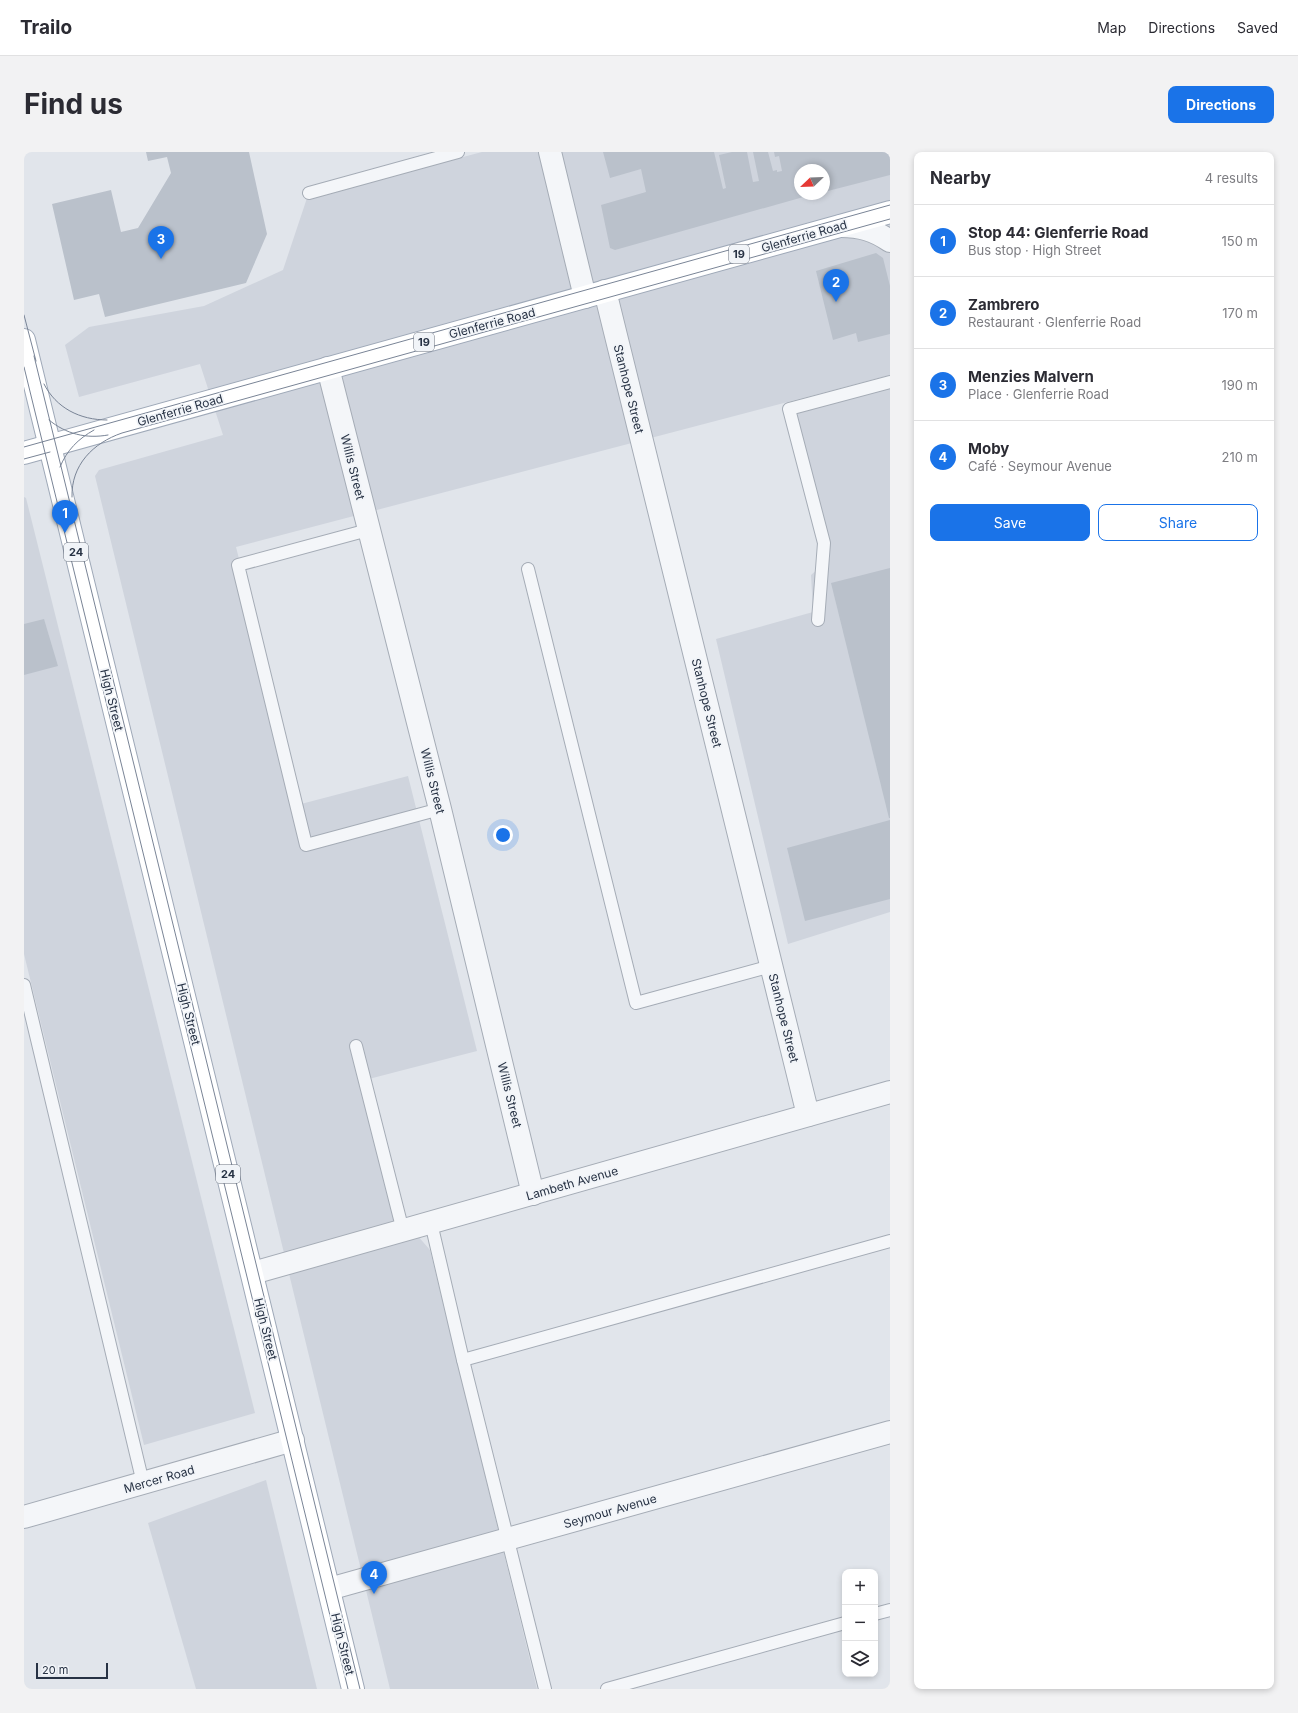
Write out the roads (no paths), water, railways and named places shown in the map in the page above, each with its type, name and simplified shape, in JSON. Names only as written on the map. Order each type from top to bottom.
[{"type":"main road","name":"Glenferrie Road","points":[[24,453],[890,212]]},
{"type":"main road","name":"High Street","points":[[24,340],[353,1689]]},
{"type":"street","name":"Stanhope Street","points":[[550,152],[595,294],[670,556],[808,1115]]},
{"type":"street","points":[[838,226],[864,228],[876,232],[890,240]]},
{"type":"street","name":"Willis Street","points":[[328,368],[440,809],[533,1194]]},
{"type":"street","name":"Lambeth Avenue","points":[[253,1274],[890,1092]]},
{"type":"street","name":"Seymour Avenue","points":[[329,1589],[890,1432]]},
{"type":"street","name":"Mercer Road","points":[[24,1517],[293,1440]]},
{"type":"lane","points":[[309,193],[458,152]]},
{"type":"lane","points":[[818,620],[824,542],[789,409],[890,382]]},
{"type":"lane","points":[[368,530],[238,566],[306,845],[440,809]]},
{"type":"lane","points":[[528,569],[636,1003],[772,966]]},
{"type":"lane","points":[[24,985],[143,1483]]},
{"type":"lane","points":[[356,1046],[402,1231]]},
{"type":"lane","points":[[431,1223],[463,1360],[545,1689]]},
{"type":"lane","points":[[463,1360],[890,1242]]},
{"type":"lane","points":[[878,1613],[890,1610]]},
{"type":"lane","points":[[607,1689],[842,1624]]},
{"type":"tram line","points":[[24,447],[890,205]]},
{"type":"tram line","points":[[72,497],[75,475],[86,457],[93,449],[111,437],[122,433],[890,219]]},
{"type":"tram line","points":[[24,315],[36,361]]},
{"type":"tram line","points":[[34,356],[360,1689]]},
{"type":"tram line","points":[[24,367],[348,1689]]},
{"type":"tram line","points":[[44,384],[55,400],[70,411],[87,418],[107,420]]},
{"type":"tram line","points":[[49,420],[62,429],[84,436],[108,435]]},
{"type":"tram line","points":[[60,467],[66,455],[74,446],[83,437],[94,430]]},
{"type":"tram line","points":[[24,459],[50,452]]},
{"type":"place","name":"Menzies Malvern","points":[[161,259]]},
{"type":"place","name":"Zambrero","points":[[836,302]]},
{"type":"place","name":"Stop 44: Glenferrie Road","points":[[65,533]]},
{"type":"place","name":"Moby","points":[[374,1594]]}]
